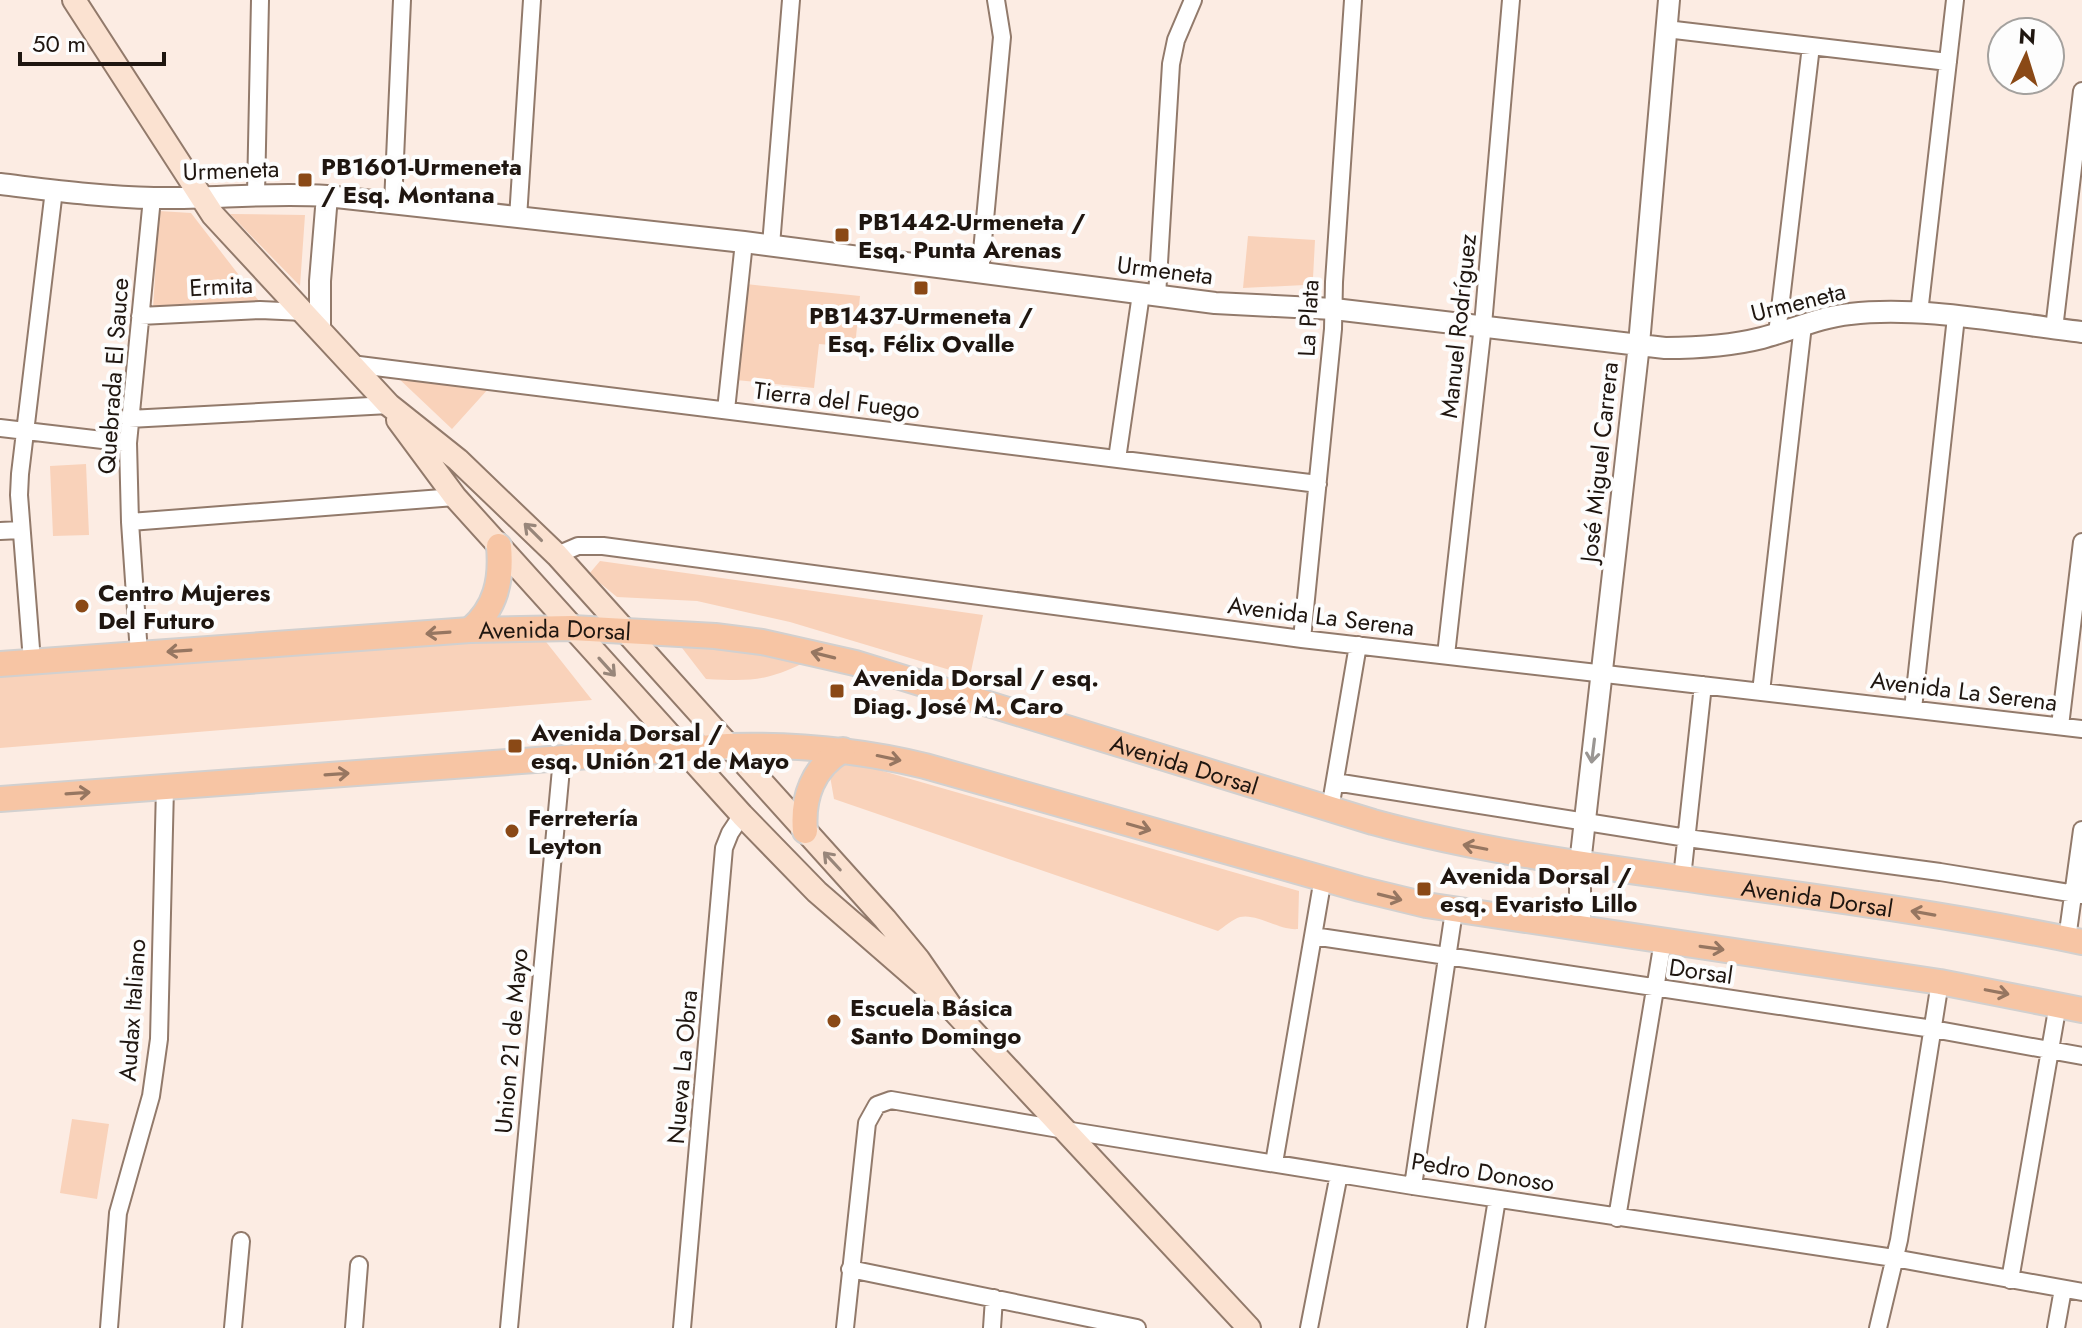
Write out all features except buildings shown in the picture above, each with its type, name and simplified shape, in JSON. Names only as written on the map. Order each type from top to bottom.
[{"type":"main road","points":[[74,0],[200,197],[222,225],[389,405],[470,470],[557,555],[899,935],[954,1011]]},
{"type":"main road","points":[[389,405],[455,497],[742,815],[817,892],[954,1011],[1249,1328]]},
{"type":"main road","points":[[470,630],[484,616],[495,598],[500,573],[499,546]]},
{"type":"main road","name":"Avenida Dorsal","points":[[0,664],[470,630],[625,629],[762,642],[840,659],[1330,809],[1458,844],[1914,911],[2075,941]]},
{"type":"main road","points":[[0,799],[728,746],[784,745],[843,750],[925,766],[1323,878],[1454,911],[1940,982],[2082,1010]]},
{"type":"main road","points":[[805,831],[804,811],[810,788],[826,763],[843,750]]},
{"type":"street","points":[[256,194],[260,0]]},
{"type":"street","points":[[393,204],[402,0]]},
{"type":"street","points":[[518,218],[532,0]]},
{"type":"street","points":[[771,245],[791,0]]},
{"type":"street","points":[[980,273],[1002,37],[996,0]]},
{"type":"street","points":[[1117,459],[1149,295],[1171,64],[1176,40],[1193,0]]},
{"type":"street","name":"La Plata","points":[[1302,639],[1334,309],[1353,0]]},
{"type":"street","name":"Manuel Rodríguez","points":[[1446,655],[1483,325],[1511,0]]},
{"type":"street","name":"José Miguel Carrera","points":[[1580,929],[1580,864],[1639,344],[1669,0]]},
{"type":"street","points":[[1919,313],[1955,0]]},
{"type":"street","points":[[1666,29],[1948,62]]},
{"type":"street","points":[[1777,334],[1811,46]]},
{"type":"street","points":[[2054,329],[2082,91]]},
{"type":"street","name":"Urmeneta","points":[[0,184],[152,198],[256,194],[327,196],[771,245],[1233,305],[1334,309],[1665,348],[1717,347],[1777,334],[1828,317],[1871,311],[1919,313],[2082,332]]},
{"type":"street","points":[[32,661],[19,495],[54,190]]},
{"type":"street","points":[[320,330],[320,281],[327,196]]},
{"type":"street","name":"Quebrada El Sauce","points":[[139,654],[128,443],[152,198]]},
{"type":"street","points":[[726,410],[744,242]]},
{"type":"street","name":"Ermita","points":[[140,316],[260,310],[304,312]]},
{"type":"street","points":[[1913,709],[1956,317]]},
{"type":"street","points":[[1761,692],[1803,325]]},
{"type":"street","name":"Tierra del Fuego","points":[[351,364],[1318,484]]},
{"type":"street","points":[[129,419],[389,405]]},
{"type":"street","points":[[0,428],[128,443]]},
{"type":"street","points":[[130,522],[455,497]]},
{"type":"street","points":[[0,531],[21,530]]},
{"type":"street","points":[[2060,726],[2082,542]]},
{"type":"street","name":"Avenida La Serena","points":[[557,555],[578,546],[603,546],[1302,639],[2082,729]]},
{"type":"street","points":[[1330,809],[1358,645]]},
{"type":"street","points":[[1682,878],[1703,685]]},
{"type":"street","name":"Union 21 de Mayo","points":[[509,1328],[562,758]]},
{"type":"street","name":"Avenida Dorsal","points":[[1335,782],[1687,838],[2078,894]]},
{"type":"street","name":"Audax Italiano","points":[[109,1328],[118,1213],[156,1073],[165,787]]},
{"type":"street","name":"Nueva La Obra","points":[[682,1328],[724,848],[742,815]]},
{"type":"street","points":[[2075,941],[2082,830]]},
{"type":"street","points":[[1274,1163],[1323,878]]},
{"type":"street","points":[[1413,1186],[1454,911]]},
{"type":"street","name":"Dorsal","points":[[1313,936],[1933,1029],[2082,1056]]},
{"type":"street","points":[[1617,1218],[1663,941]]},
{"type":"street","points":[[1878,1328],[1894,1258],[1940,982]]},
{"type":"street","points":[[2010,1280],[2058,1004]]},
{"type":"street","name":"Pedro Donoso","points":[[850,1269],[867,1123],[877,1105],[899,1100],[1413,1186],[1894,1258],[2082,1292]]},
{"type":"street","points":[[1309,1328],[1339,1174]]},
{"type":"street","points":[[1476,1328],[1497,1199]]},
{"type":"street","points":[[233,1328],[241,1241]]},
{"type":"street","points":[[354,1328],[359,1265]]},
{"type":"street","points":[[845,1328],[850,1269],[1137,1328]]},
{"type":"street","points":[[2056,1328],[2063,1289]]},
{"type":"street","points":[[992,1328],[994,1298]]},
{"type":"shaded area","points":[[159,211],[191,213],[262,305],[153,309]]},
{"type":"shaded area","points":[[230,214],[305,215],[300,286]]},
{"type":"shaded area","points":[[1248,236],[1315,240],[1313,278],[1305,285],[1243,288]]},
{"type":"shaded area","points":[[746,284],[860,296],[855,347],[819,344],[814,388],[736,380]]},
{"type":"shaded area","points":[[396,376],[489,388],[452,429]]},
{"type":"shaded area","points":[[86,464],[89,535],[53,536],[50,466]]},
{"type":"shaded area","points":[[600,561],[983,615],[970,676],[790,622],[697,601],[617,597],[589,574]]},
{"type":"shaded area","points":[[543,638],[592,700],[0,748],[0,677]]},
{"type":"shaded area","points":[[679,644],[740,649],[803,663],[756,679],[706,679]]},
{"type":"shaded area","points":[[848,761],[1299,891],[1298,929],[1247,916],[1237,918],[1218,931],[834,799],[830,776]]},
{"type":"shaded area","points":[[72,1119],[109,1124],[97,1199],[60,1193]]},
{"type":"place","name":"PB1601-Urmeneta / Esq. Montana","points":[[305,180]]},
{"type":"place","name":"PB1442-Urmeneta / Esq. Punta Arenas","points":[[842,235]]},
{"type":"place","name":"PB1437-Urmeneta / Esq. Félix Ovalle","points":[[921,288]]},
{"type":"place","name":"Centro Mujeres Del Futuro","points":[[82,606]]},
{"type":"place","name":"Avenida Dorsal / esq. Diag. José M. Caro","points":[[837,691]]},
{"type":"place","name":"Avenida Dorsal / esq. Unión 21 de Mayo","points":[[515,746]]},
{"type":"place","name":"Ferretería Leyton","points":[[512,831]]},
{"type":"place","name":"Avenida Dorsal / esq. Evaristo Lillo","points":[[1424,889]]},
{"type":"place","name":"Escuela Básica Santo Domingo","points":[[834,1021]]}]
